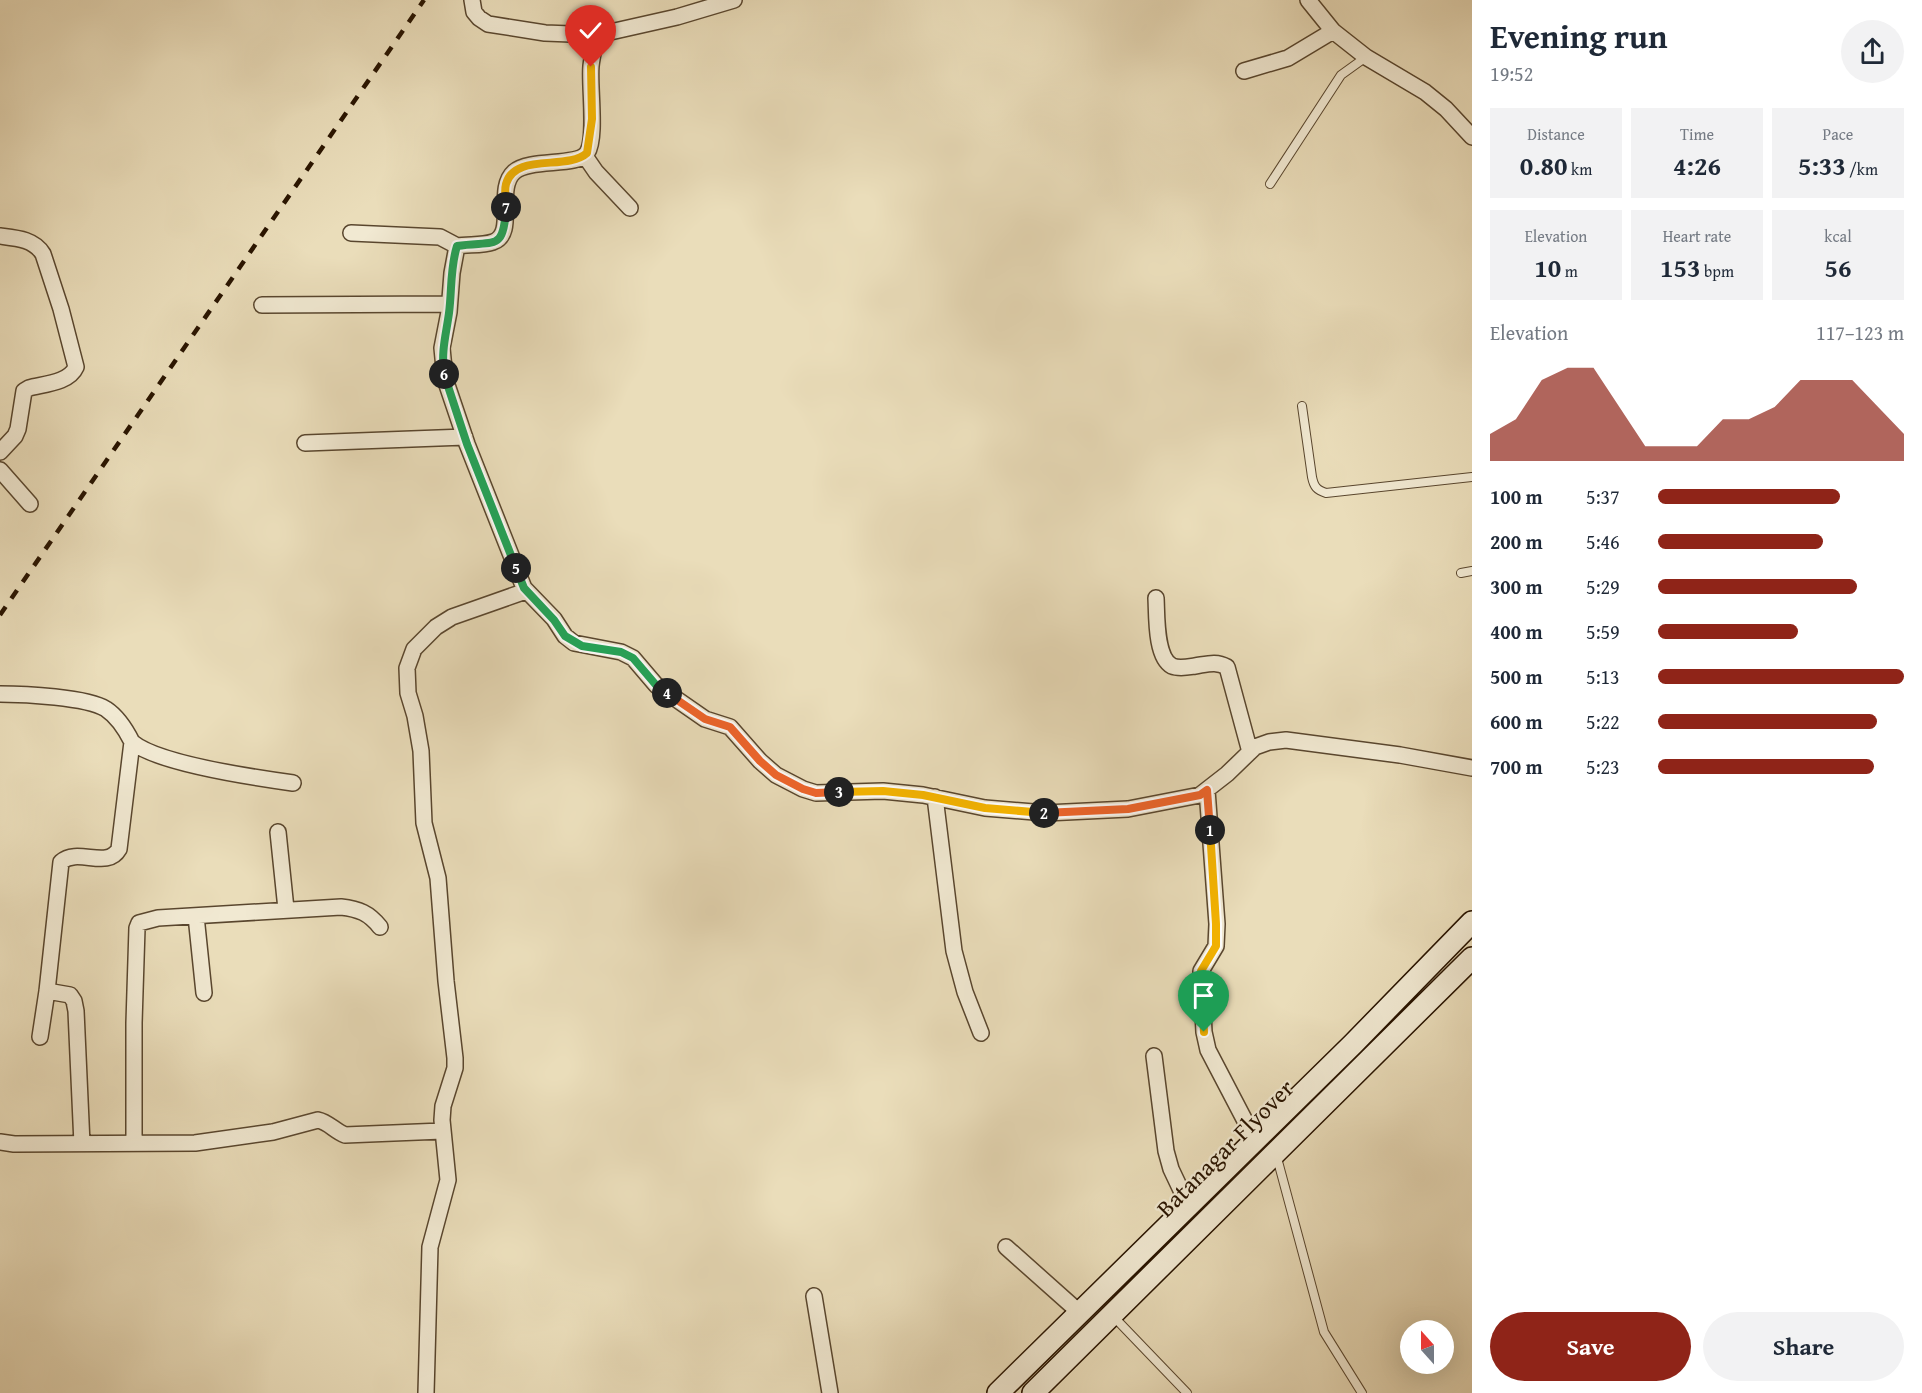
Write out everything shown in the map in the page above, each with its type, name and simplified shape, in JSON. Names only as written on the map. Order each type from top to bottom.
[{"type":"street","points":[[472,0],[474,12],[488,24],[545,33],[597,35],[704,4],[734,0]]},
{"type":"street","points":[[1308,0],[1333,31],[1366,57],[1425,92],[1472,137]]},
{"type":"street","points":[[1244,71],[1288,58],[1333,31]]},
{"type":"street","points":[[351,233],[440,237],[457,246],[492,243],[499,240],[504,233],[506,185],[515,171],[525,166],[585,156],[589,150],[592,119],[591,67],[597,35]]},
{"type":"street","points":[[585,156],[596,172],[630,207]]},
{"type":"street","points":[[0,236],[39,246],[61,309],[76,367],[69,376],[24,391],[18,429],[15,436],[0,452]]},
{"type":"street","points":[[457,246],[442,348],[445,379],[465,437],[526,591],[554,620],[565,636],[574,643],[621,652],[633,658],[656,685],[705,719],[730,727],[760,761],[776,775],[803,789],[816,793],[883,791],[935,797],[985,808],[1046,813],[1128,809],[1200,795],[1227,774],[1255,747],[1286,740],[1400,755],[1472,768]]},
{"type":"street","points":[[262,305],[449,304]]},
{"type":"street","points":[[305,443],[465,437]]},
{"type":"street","points":[[0,470],[30,504]]},
{"type":"street","points":[[426,1393],[430,1247],[448,1180],[442,1131],[443,1106],[455,1068],[455,1058],[438,878],[424,823],[421,751],[415,716],[408,693],[407,668],[414,650],[436,627],[452,617],[526,591]]},
{"type":"street","points":[[1156,598],[1159,642],[1164,658],[1172,666],[1182,668],[1218,662],[1227,667],[1250,752]]},
{"type":"street","points":[[0,694],[95,704],[114,715],[126,729],[132,742],[119,849],[116,856],[108,859],[73,855],[61,862],[40,1037]]},
{"type":"street","points":[[132,742],[146,751],[182,761],[293,783]]},
{"type":"street","points":[[1207,790],[1216,946],[1201,971],[1204,1032],[1209,1050],[1255,1140]]},
{"type":"street","points":[[935,797],[954,951],[965,992],[981,1033]]},
{"type":"street","points":[[279,832],[286,909]]},
{"type":"street","points":[[134,1143],[137,928],[142,921],[286,909],[350,908],[371,916],[380,927]]},
{"type":"street","points":[[196,916],[204,993]]},
{"type":"street","points":[[998,1393],[1353,1044],[1472,922]]},
{"type":"street","name":"Batanagar Flyover","points":[[1012,1393],[1472,938]]},
{"type":"street","points":[[1033,1393],[1472,958]]},
{"type":"street","points":[[47,991],[70,995],[74,1001],[82,1143]]},
{"type":"street","points":[[1154,1056],[1166,1151],[1174,1177],[1188,1205]]},
{"type":"street","points":[[0,1142],[14,1144],[195,1143],[273,1132],[318,1120],[345,1135],[442,1131]]},
{"type":"street","points":[[1006,1247],[1080,1312]]},
{"type":"street","points":[[814,1296],[830,1393]]},
{"type":"lane","points":[[1270,184],[1341,75],[1366,57]]},
{"type":"lane","points":[[1302,406],[1312,477],[1318,490],[1326,493],[1472,477]]},
{"type":"lane","points":[[1461,573],[1472,572]]},
{"type":"lane","points":[[1276,1153],[1324,1332],[1362,1393]]},
{"type":"lane","points":[[1112,1315],[1187,1393]]},
{"type":"railway","points":[[0,615],[424,0]]},
{"type":"route","points":[[591,67],[592,119],[589,150],[585,156],[525,166],[515,171],[509,177],[506,185],[504,233],[499,240],[492,243],[457,246],[442,348],[445,379],[467,444],[524,588],[554,620],[565,636],[574,643],[621,652],[633,658],[656,685],[705,719],[722,723],[738,733],[760,761],[776,775],[816,793],[883,791],[923,795],[985,808],[1046,813],[1128,809],[1173,802],[1200,795],[1207,790],[1216,946],[1201,971],[1201,1014],[1204,1032]]}]
